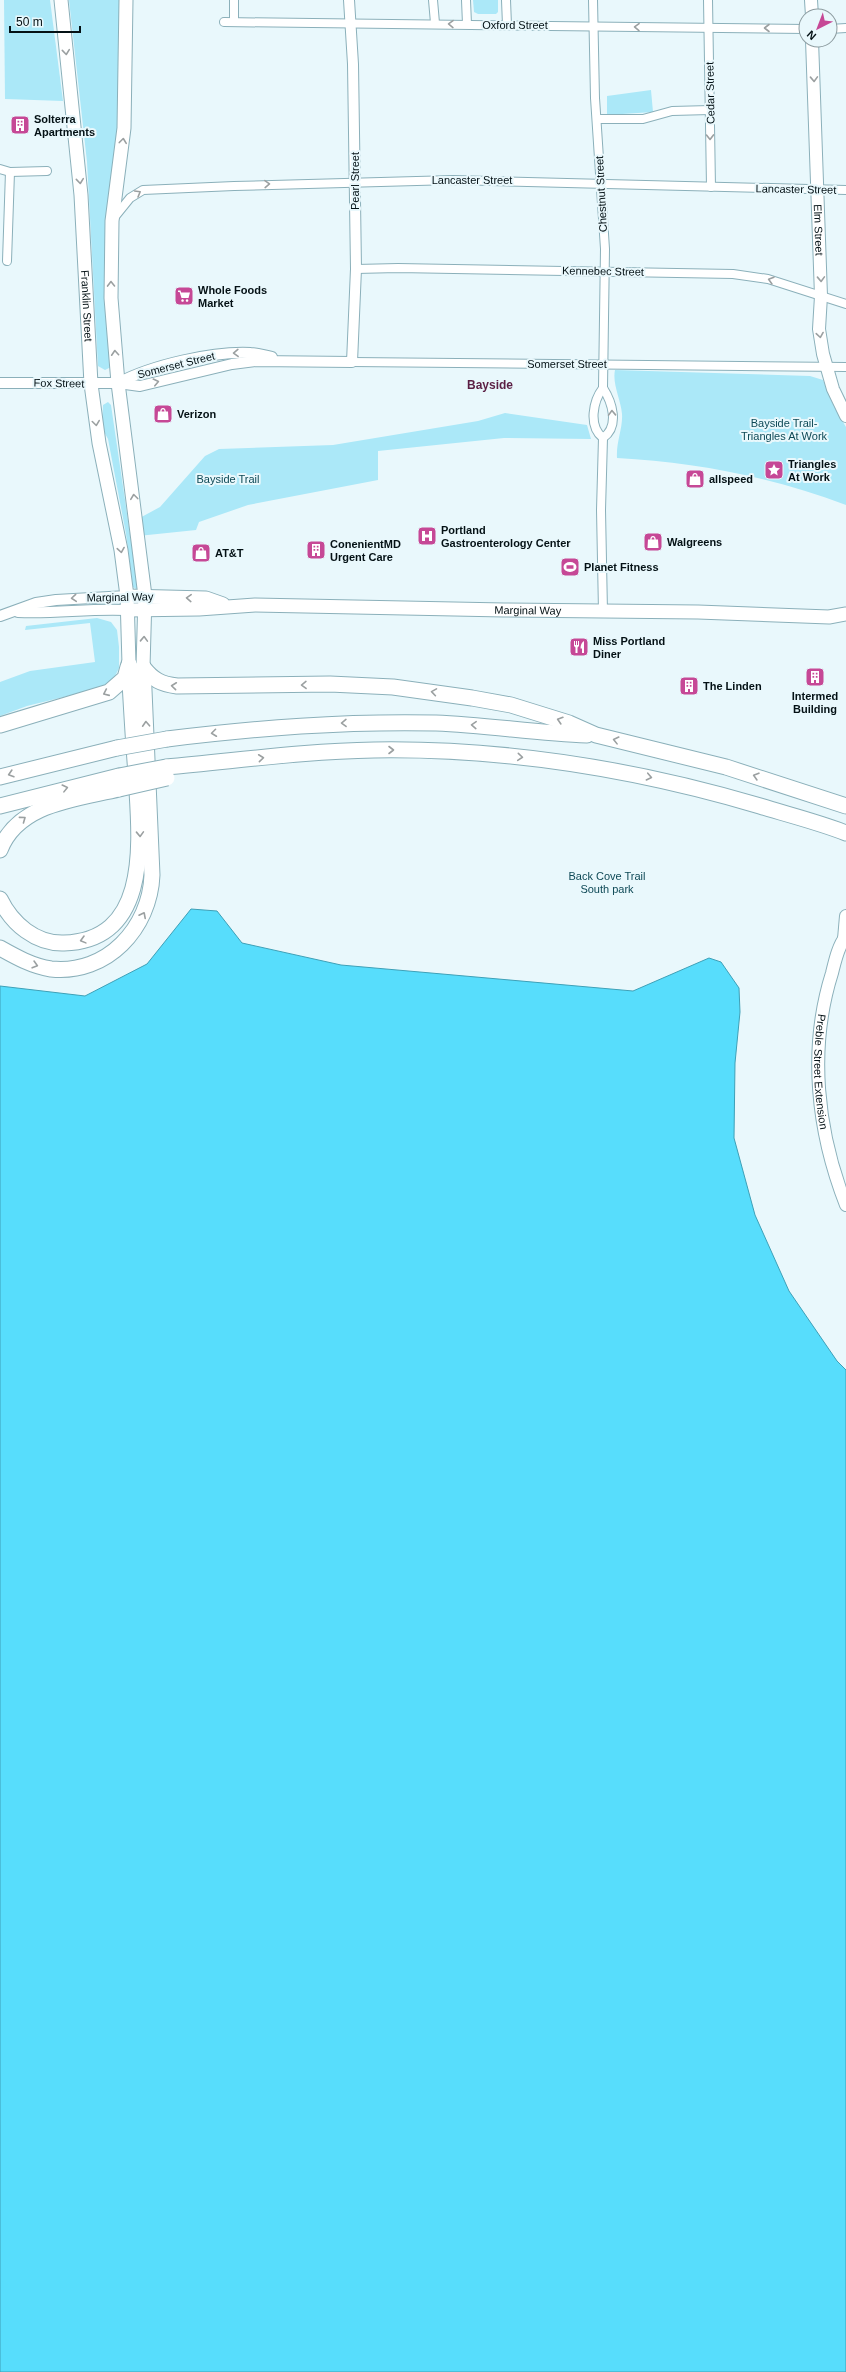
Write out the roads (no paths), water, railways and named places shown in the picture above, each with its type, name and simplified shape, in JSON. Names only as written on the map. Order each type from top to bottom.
[{"type":"highway","points":[[0,724],[109,692],[136,666]]},
{"type":"highway","points":[[136,666],[157,682],[177,686],[330,684],[431,691],[511,705],[569,723],[596,735]]},
{"type":"highway","points":[[0,900],[5,910],[20,926],[39,938],[61,943],[77,942],[93,937],[112,924],[126,905],[134,884],[140,851],[136,666]]},
{"type":"highway","points":[[0,948],[20,959],[40,966],[51,968],[78,967],[100,960],[119,948],[128,939],[141,918],[151,895],[152,875],[136,666]]},
{"type":"highway","points":[[0,777],[117,748],[166,739],[270,727],[382,722],[484,726],[596,735],[726,767],[846,800]]},
{"type":"highway","points":[[0,806],[119,783],[167,772],[235,761],[373,750],[465,752],[546,760],[634,774],[684,785],[778,812],[846,834]]},
{"type":"highway","points":[[775,781],[846,806]]},
{"type":"highway","points":[[0,850],[14,827],[31,814],[119,783]]},
{"type":"main road","name":"Franklin Street","points":[[61,0],[81,195],[91,384],[99,444],[121,550],[127,596],[127,610],[136,666]]},
{"type":"main road","points":[[126,0],[124,128],[112,221],[111,298],[118,383],[145,596],[145,610],[136,666]]},
{"type":"main road","name":"Elm Street","points":[[812,48],[822,296],[819,329],[827,366],[838,401],[846,416]]},
{"type":"main road","name":"Marginal Way","points":[[127,596],[206,598],[227,606]]},
{"type":"main road","name":"Marginal Way","points":[[127,610],[199,609],[227,606],[603,612],[698,612],[829,617],[846,614]]},
{"type":"main road","name":"Marginal Way","points":[[829,617],[846,622]]},
{"type":"main road","name":"Preble Street Extension","points":[[846,916],[845,937],[830,980],[821,1016],[818,1067],[824,1136],[846,1205]]},
{"type":"street","points":[[234,0],[234,22]]},
{"type":"street","name":"Pearl Street","points":[[349,0],[349,22],[353,64],[356,269],[352,362]]},
{"type":"street","points":[[434,0],[435,23]]},
{"type":"street","points":[[466,0],[467,24]]},
{"type":"street","points":[[506,0],[507,25]]},
{"type":"street","name":"Chestnut Street","points":[[593,0],[604,271],[603,388],[596,401],[594,414],[597,430],[603,438],[601,510],[603,612]]},
{"type":"street","name":"Cedar Street","points":[[708,0],[711,187]]},
{"type":"street","name":"Oxford Street","points":[[224,22],[349,22],[708,28],[798,28]]},
{"type":"street","points":[[597,119],[643,119],[672,111],[710,110]]},
{"type":"street","points":[[0,169],[10,172],[47,171]]},
{"type":"street","points":[[7,261],[10,172]]},
{"type":"street","name":"Lancaster Street","points":[[112,221],[130,198],[143,190],[354,181],[468,180],[846,190]]},
{"type":"street","name":"Kennebec Street","points":[[356,269],[398,268],[733,274],[768,279],[846,304]]},
{"type":"street","name":"Somerset Street","points":[[118,383],[138,373],[222,353],[252,353],[288,361],[846,367]]},
{"type":"street","name":"Fox Street","points":[[0,383],[118,383]]},
{"type":"street","name":"Chestnut Street","points":[[603,388],[611,402],[613,417],[610,430],[603,438]]},
{"type":"street","name":"Marginal Way","points":[[0,616],[36,604],[56,600],[127,596]]},
{"type":"street","name":"Marginal Way","points":[[14,612],[38,613],[90,609],[127,610]]},
{"type":"water","points":[[191,909],[217,911],[242,943],[341,965],[633,991],[709,958],[721,962],[739,988],[740,1012],[735,1063],[734,1138],[755,1215],[789,1291],[837,1361],[846,1370],[846,2372],[0,2372],[0,986],[85,996],[147,964]]},
{"type":"place","name":"Solterra Apartments","points":[[20,125]]},
{"type":"place","name":"Whole Foods Market","points":[[184,296]]},
{"type":"place","name":"Verizon","points":[[163,414]]},
{"type":"place","name":"Triangles At Work","points":[[774,470]]},
{"type":"place","name":"allspeed","points":[[695,479]]},
{"type":"place","name":"Portland Gastroenterology Center","points":[[427,536]]},
{"type":"place","name":"Walgreens","points":[[653,542]]},
{"type":"place","name":"ConenientMD Urgent Care","points":[[316,550]]},
{"type":"place","name":"AT&T","points":[[201,553]]},
{"type":"place","name":"Planet Fitness","points":[[570,567]]},
{"type":"place","name":"Miss Portland Diner","points":[[579,647]]},
{"type":"place","name":"Intermed Building","points":[[815,677]]},
{"type":"place","name":"The Linden","points":[[689,686]]},
{"type":"district","name":"Bayside","points":[[490,385]]},
{"type":"park label","name":"Bayside Trail- Triangles At Work","points":[[784,429]]},
{"type":"park label","name":"Bayside Trail","points":[[228,479]]},
{"type":"park label","name":"Back Cove Trail South park","points":[[607,882]]}]
